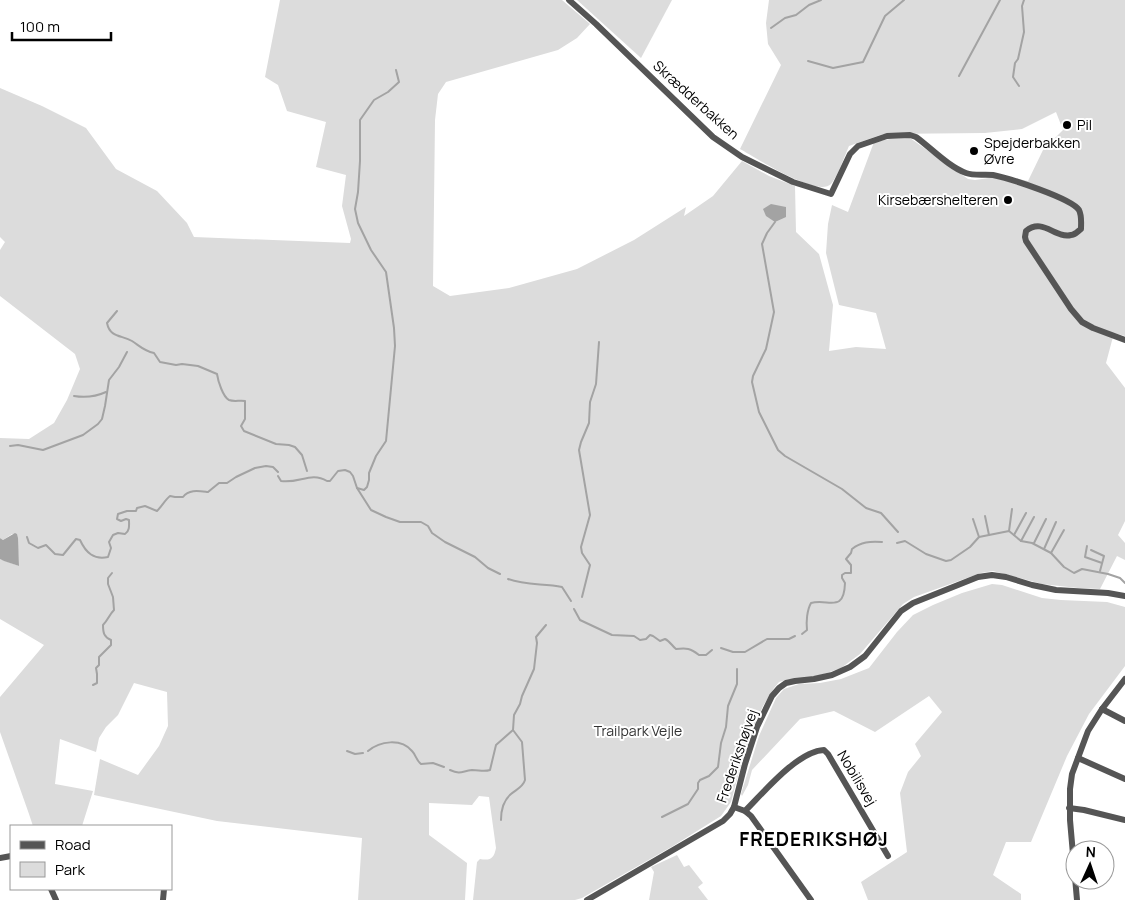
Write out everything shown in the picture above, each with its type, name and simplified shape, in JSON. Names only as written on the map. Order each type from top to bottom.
[{"type":"street","name":"Skrædderbakken","points":[[569,0],[713,137],[742,158],[794,182],[831,194],[850,154],[858,146],[887,136],[910,135],[916,137],[967,174],[1002,177],[1061,198],[1078,208],[1081,216],[1081,229],[1072,236],[1064,236],[1041,226],[1033,227],[1026,232],[1026,241],[1071,309],[1082,322],[1092,328],[1125,340]]},
{"type":"street","name":"Frederikshøjvej","points":[[588,900],[723,821],[734,807],[745,764],[758,727],[772,696],[786,683],[814,680],[850,667],[864,656],[901,611],[912,603],[978,577],[992,575],[1006,576],[1032,585],[1056,590],[1108,593],[1125,596]]},
{"type":"street","points":[[1077,900],[1069,808],[1072,774],[1088,731],[1125,679]]},
{"type":"street","points":[[1102,710],[1125,721]]},
{"type":"street","name":"Nobilisvej","points":[[745,811],[794,762],[808,754],[824,750],[888,856]]},
{"type":"street","points":[[1078,758],[1125,779]]},
{"type":"street","points":[[734,807],[745,811],[751,816],[812,900]]},
{"type":"street","points":[[1069,808],[1125,820]]},
{"type":"green space","name":"Trailpark Vejle","points":[[280,0],[562,0],[590,24],[577,38],[558,50],[446,82],[438,94],[435,120],[433,286],[450,296],[509,288],[577,269],[634,240],[686,207],[684,216],[713,196],[742,161],[769,176],[795,186],[796,232],[819,254],[833,305],[829,351],[856,347],[886,349],[876,313],[839,305],[826,253],[828,224],[832,205],[848,212],[874,142],[910,138],[968,179],[975,180],[1003,176],[1028,181],[1043,150],[1063,130],[1056,112],[1022,129],[985,133],[883,134],[849,146],[833,181],[824,187],[813,186],[786,175],[740,149],[781,65],[768,44],[766,23],[769,0],[1125,0],[1125,336],[1114,333],[1106,363],[1125,388],[1125,521],[1118,535],[1125,543],[1125,560],[1117,556],[1100,589],[1042,584],[993,571],[981,573],[914,597],[903,604],[860,654],[841,668],[821,675],[779,682],[763,706],[752,731],[731,802],[721,816],[673,846],[582,898],[575,900],[473,900],[477,862],[480,859],[487,860],[491,858],[496,848],[489,797],[479,796],[472,805],[429,803],[429,835],[467,863],[465,900],[358,900],[362,838],[217,821],[94,795],[100,759],[138,775],[159,746],[168,726],[167,692],[134,683],[118,715],[106,727],[99,738],[96,752],[60,739],[55,784],[93,791],[82,825],[33,825],[0,732],[0,697],[44,645],[0,619],[0,559],[19,566],[17,534],[12,534],[3,540],[0,538],[0,438],[29,439],[54,423],[67,400],[80,369],[75,354],[0,296],[0,250],[5,242],[0,237],[0,88],[86,128],[116,169],[157,191],[187,223],[194,237],[350,243],[351,239],[342,206],[346,175],[316,167],[326,122],[287,111],[278,85],[265,77]]},
{"type":"green space","points":[[577,0],[672,0],[641,58]]},
{"type":"green space","points":[[992,584],[1002,585],[1042,598],[1107,602],[1125,607],[1125,666],[1089,714],[1067,756],[1031,842],[1006,842],[993,875],[1021,894],[1021,900],[868,900],[861,882],[907,852],[900,793],[908,772],[921,756],[915,744],[942,712],[929,696],[875,732],[834,711],[800,719],[752,770],[748,785],[742,796],[741,794],[759,736],[776,698],[784,689],[799,684],[841,679],[869,668],[913,615],[962,593]]},
{"type":"green space","points":[[677,855],[684,867],[689,865],[703,883],[698,887],[708,900],[649,900],[654,872],[651,867]]},
{"type":"shaded area","points":[[771,204],[786,207],[786,217],[775,222],[766,216],[763,209]]},
{"type":"shaded area","points":[[15,533],[18,538],[19,566],[0,559],[0,538],[3,540]]},
{"type":"waterway","points":[[771,28],[785,18],[796,15],[809,5],[821,0]]},
{"type":"waterway","points":[[808,61],[833,68],[863,62],[885,16],[904,0]]},
{"type":"waterway","points":[[959,76],[1000,0]]},
{"type":"waterway","points":[[1019,86],[1013,77],[1024,32],[1022,6],[1024,0]]},
{"type":"waterway","points":[[357,488],[364,490],[367,487],[369,473],[376,456],[386,441],[395,346],[386,272],[371,250],[358,223],[355,209],[360,161],[360,120],[374,100],[388,92],[399,82],[396,70]]},
{"type":"waterway","points":[[775,222],[762,244],[774,312],[766,349],[752,382],[759,412],[778,450],[842,489],[866,508],[881,513],[898,532]]},
{"type":"waterway","points":[[117,311],[107,323],[114,334],[154,353],[160,362],[198,366],[217,374],[221,388],[229,400],[245,401],[245,419],[241,426],[244,431],[276,444],[295,447],[302,455],[307,471]]},
{"type":"waterway","points":[[582,597],[590,565],[582,553],[581,547],[590,515],[579,450],[589,423],[590,402],[596,384],[599,342]]},
{"type":"waterway","points":[[10,446],[18,445],[43,450],[83,435],[98,424],[102,419],[109,380],[127,352]]},
{"type":"waterway","points":[[74,396],[90,397],[106,392]]},
{"type":"waterway","points":[[27,537],[29,543],[38,548],[46,545],[55,554],[63,555],[76,539],[80,540],[85,549],[91,554],[103,558],[108,557],[111,548],[109,542],[113,535],[127,533],[129,526],[129,520],[121,521],[117,519],[118,514],[136,511],[137,508],[145,506],[157,511],[170,496],[183,497],[191,492],[208,492],[219,483],[227,483],[255,468],[273,467],[278,472]]},
{"type":"waterway","points":[[278,476],[281,481],[294,481],[310,477],[330,481],[338,471],[345,470],[350,472],[357,488],[371,510],[400,522],[421,522],[445,542],[475,557],[488,568],[500,574]]},
{"type":"waterway","points":[[1009,531],[1012,509]]},
{"type":"waterway","points":[[1014,535],[1026,513]]},
{"type":"waterway","points":[[985,516],[989,535]]},
{"type":"waterway","points":[[1021,541],[1034,517]]},
{"type":"waterway","points":[[973,519],[979,537]]},
{"type":"waterway","points":[[1034,543],[1046,519]]},
{"type":"waterway","points":[[1044,549],[1056,522]]},
{"type":"waterway","points":[[1051,553],[1064,530]]},
{"type":"waterway","points":[[897,543],[905,541],[926,554],[946,561],[951,560],[970,547],[979,537],[1009,531],[1021,541],[1032,543],[1051,553],[1064,567],[1074,573],[1082,569],[1108,574],[1120,578],[1125,583]]},
{"type":"waterway","points":[[802,634],[807,630],[807,616],[811,603],[834,603],[842,598],[845,583],[842,575],[851,573],[851,565],[846,559],[852,549],[866,543],[882,542]]},
{"type":"waterway","points":[[1087,546],[1085,557],[1102,563]]},
{"type":"waterway","points":[[1091,550],[1104,556],[1100,571]]},
{"type":"waterway","points":[[93,685],[97,683],[96,668],[99,665],[99,657],[111,645],[111,640],[104,634],[103,625],[114,610],[113,597],[108,584],[108,578],[112,573]]},
{"type":"waterway","points":[[508,579],[522,583],[562,587],[571,601]]},
{"type":"waterway","points":[[574,609],[580,620],[612,635],[634,636],[640,640],[646,639],[650,635],[660,641],[667,640],[676,649],[688,649],[699,655],[706,655],[712,650]]},
{"type":"waterway","points":[[450,770],[459,772],[490,770],[496,745],[513,730],[514,715],[534,669],[536,637],[546,625]]},
{"type":"waterway","points":[[721,648],[733,652],[745,652],[767,639],[789,639],[795,636]]},
{"type":"waterway","points":[[662,817],[688,804],[698,789],[700,780],[709,776],[718,767],[728,706],[737,684],[737,669]]},
{"type":"waterway","points":[[501,820],[502,809],[506,799],[525,780],[522,742],[513,730]]},
{"type":"waterway","points":[[368,751],[384,743],[402,744],[413,753],[421,764],[433,763],[444,767]]},
{"type":"waterway","points":[[347,751],[355,754],[363,753]]},
{"type":"place","name":"Pil","points":[[1067,125]]},
{"type":"place","name":"Spejderbakken Øvre","points":[[974,151]]},
{"type":"place","name":"Kirsebærshelteren","points":[[1008,200]]},
{"type":"district","name":"FREDERIKSHØJ","points":[[814,839]]}]
